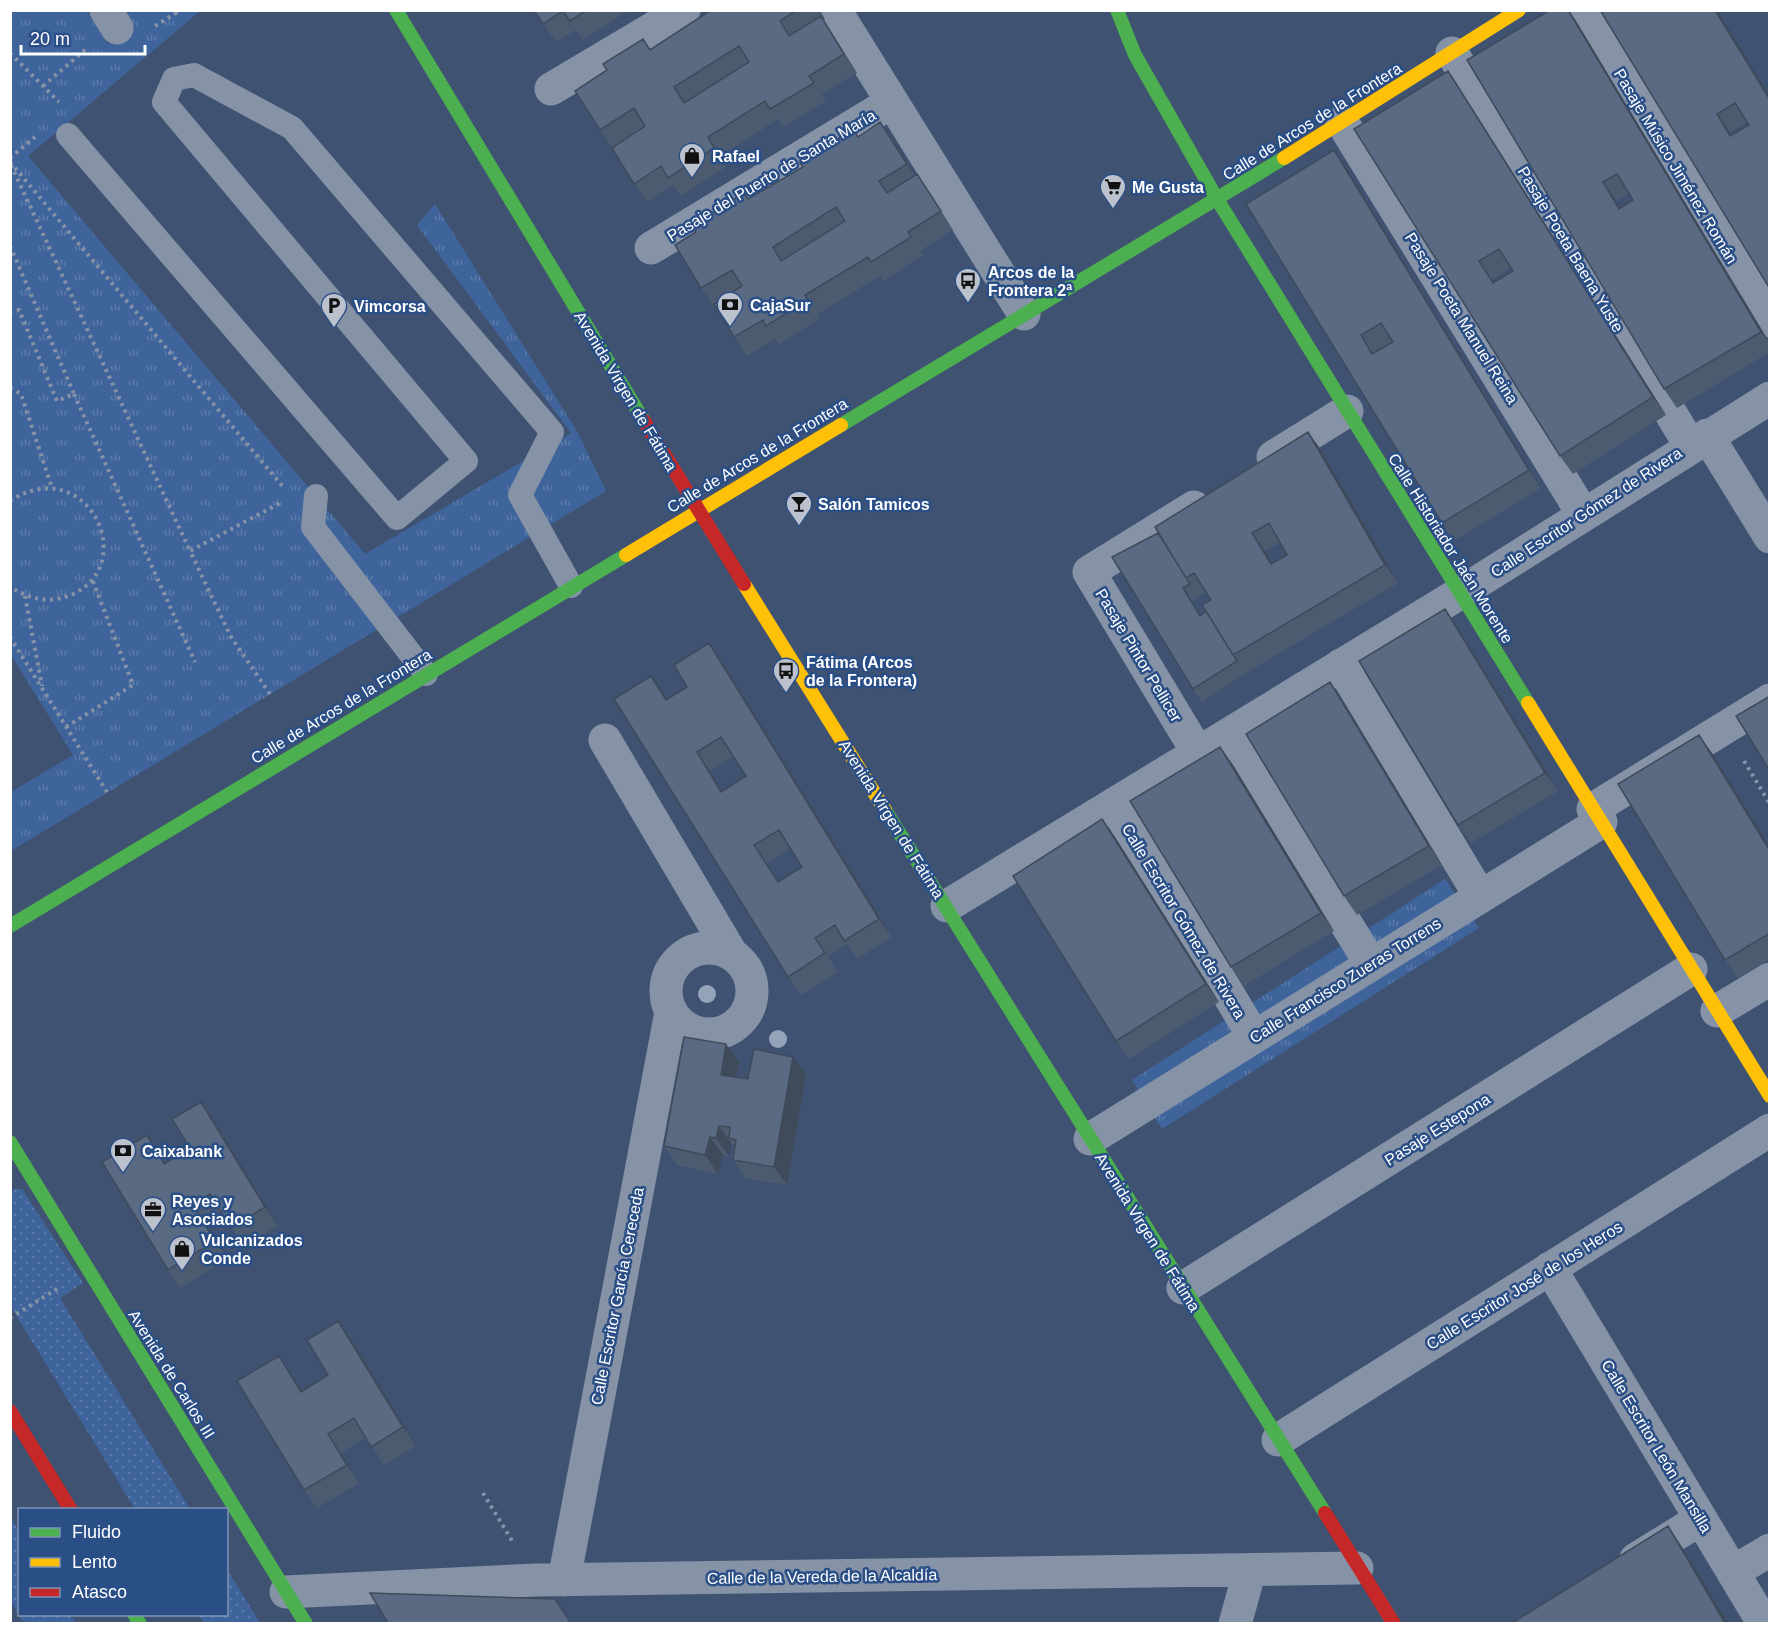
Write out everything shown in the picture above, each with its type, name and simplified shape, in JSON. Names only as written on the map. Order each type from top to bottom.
[{"type":"street","name":"Avenida Virgen de Fátima","points":[[396,10],[698,510],[947,906],[1357,1568],[1394,1623]]},
{"type":"street","points":[[552,89],[684,10]]},
{"type":"street","points":[[835,10],[1024,314]]},
{"type":"street","name":"Calle Historiador Jaén Morente","points":[[1117,10],[1135,55],[1217,199],[1770,1096]]},
{"type":"street","name":"Calle de Arcos de la Frontera","points":[[10,926],[571,585],[1217,199],[1519,10]]},
{"type":"street","name":"Pasaje Músico Jiménez Román","points":[[1582,10],[1770,321]]},
{"type":"street","name":"Pasaje Poeta Baena Yuste","points":[[1452,53],[1699,440],[1770,537]]},
{"type":"street","name":"Pasaje del Puerto de Santa María","points":[[651,248],[892,102]]},
{"type":"street","name":"Pasaje Poeta Manuel Reina","points":[[1342,122],[1583,514]]},
{"type":"street","name":"Calle Escritor Gómez de Rivera","points":[[947,906],[1460,593],[1699,440],[1770,398]]},
{"type":"street","points":[[1248,472],[1347,411]]},
{"type":"street","name":"Pasaje Pintor Pellicer","points":[[1198,753],[1089,572],[1218,491]]},
{"type":"street","points":[[1341,665],[1480,896]]},
{"type":"street","name":"Calle Francisco Zueras Torrens","points":[[1090,1139],[1480,896],[1724,728],[1770,700]]},
{"type":"street","points":[[1229,734],[1371,964]]},
{"type":"street","points":[[604,740],[731,953],[746,968],[753,989],[751,1002],[745,1015],[723,1032],[709,1034],[696,1032],[683,1026],[671,1012],[666,988],[669,973],[689,952],[703,948],[717,948],[731,953]]},
{"type":"street","name":"Calle Escritor Gómez de Rivera","points":[[1114,804],[1254,1037]]},
{"type":"street","name":"Pasaje Estepona","points":[[1183,1288],[1691,969]]},
{"type":"street","points":[[1717,1011],[1770,979]]},
{"type":"street","name":"Calle Escritor García Cereceda","points":[[549,1580],[671,1012]]},
{"type":"street","name":"Calle Escritor José de los Heros","points":[[1278,1440],[1770,1130]]},
{"type":"street","name":"Avenida de Carlos III","points":[[10,1142],[306,1623]]},
{"type":"street","name":"Calle Escritor León Mansilla","points":[[1550,1268],[1764,1623]]},
{"type":"street","points":[[10,1411],[70,1508]]},
{"type":"street","points":[[1610,1574],[1701,1519]]},
{"type":"street","points":[[1733,1572],[1770,1550]]},
{"type":"street","name":"Calle de la Vereda de la Alcaldía","points":[[286,1592],[549,1580],[1357,1568]]},
{"type":"street","points":[[1235,1623],[1250,1570]]},
{"type":"lane","points":[[68,135],[397,518],[466,461],[164,102],[174,79],[195,75],[292,128],[552,432],[520,495],[571,585]]},
{"type":"lane","points":[[316,496],[314,527],[426,674]]},
{"type":"path","points":[[154,27],[176,13],[174,10]]},
{"type":"path","points":[[43,86],[88,48]]},
{"type":"path","points":[[10,53],[67,110]]},
{"type":"path","points":[[10,161],[43,130]]},
{"type":"path","points":[[10,161],[291,498],[190,551]]},
{"type":"path","points":[[10,161],[231,637],[270,694]]},
{"type":"path","points":[[10,246],[195,662]]},
{"type":"path","points":[[10,312],[19,310],[57,400],[74,394]]},
{"type":"path","points":[[10,388],[21,394],[52,488]]},
{"type":"path","points":[[10,501],[24,492],[42,487],[78,496],[92,509],[101,525],[102,553],[101,562],[92,579],[78,592],[61,599],[42,601],[25,596],[10,586]]},
{"type":"path","points":[[66,727],[133,685],[92,579]]},
{"type":"path","points":[[25,596],[43,689]]},
{"type":"path","points":[[10,637],[107,792]]},
{"type":"path","points":[[1724,728],[1770,804]]},
{"type":"path","points":[[10,1318],[89,1270]]},
{"type":"path","points":[[483,1493],[549,1580]]},
{"type":"green space","points":[[11,11],[87,11],[108,44],[135,27],[126,14],[133,11],[200,11],[28,156],[365,554],[571,433],[417,225],[435,204],[578,433],[606,491],[11,851],[11,792],[73,755],[11,655]]},
{"type":"green space","points":[[1445,879],[1479,928],[1162,1129],[1132,1080]]},
{"type":"green space","points":[[14,1189],[22,1189],[83,1283],[60,1298],[189,1508],[134,1508],[11,1307],[11,1194]]},
{"type":"green space","points":[[11,1517],[18,1530],[18,1613],[11,1602]]},
{"type":"green space","points":[[228,1571],[260,1623],[204,1623],[200,1616],[228,1616]]},
{"type":"green space","points":[[20,1616],[71,1616],[76,1623],[24,1623]]},
{"type":"building","points":[[534,10],[587,10],[570,21],[563,11],[543,24]]},
{"type":"building","points":[[711,10],[797,10],[780,21],[789,36],[821,16],[844,54],[809,76],[814,83],[770,109],[765,101],[708,137],[714,148],[668,178],[661,166],[634,184],[612,148],[645,126],[634,108],[600,130],[575,91],[607,70],[603,64],[643,39],[650,50]],"holes":[[[739,46],[749,62],[684,103],[674,87]]]},
{"type":"building","points":[[1550,10],[1568,10],[1761,332],[1664,389],[1467,60]],"holes":[[[1617,174],[1633,200],[1619,209],[1603,182]]]},
{"type":"building","points":[[1600,10],[1715,10],[1770,100],[1770,289]],"holes":[[[1735,103],[1749,125],[1730,136],[1717,114]]]},
{"type":"building","points":[[1448,71],[1653,397],[1560,456],[1354,129]],"holes":[[[1499,249],[1513,271],[1493,283],[1479,261]]]},
{"type":"building","points":[[880,122],[907,164],[879,181],[887,193],[917,174],[941,211],[908,232],[911,237],[871,262],[868,257],[805,295],[808,300],[766,326],[763,320],[734,337],[714,304],[742,286],[732,270],[701,288],[675,245],[696,232],[691,226],[744,193],[748,199],[803,167],[800,163],[853,129],[858,137]],"holes":[[[836,207],[845,221],[781,261],[773,247]]]},
{"type":"building","points":[[1334,150],[1529,470],[1442,523],[1246,204]],"holes":[[[1381,323],[1393,342],[1372,354],[1361,335]]]},
{"type":"building","points":[[1308,432],[1385,565],[1233,655],[1202,605],[1211,600],[1194,573],[1186,578],[1155,527]],"holes":[[[1269,523],[1287,555],[1271,564],[1252,533]]]},
{"type":"building","points":[[1158,533],[1190,584],[1183,588],[1200,616],[1206,611],[1237,661],[1193,689],[1112,557]]},
{"type":"building","points":[[1445,609],[1545,773],[1458,825],[1359,661]]},
{"type":"building","points":[[709,643],[879,919],[844,941],[835,925],[815,938],[825,953],[788,977],[614,699],[651,676],[666,700],[687,687],[674,665]],"holes":[[[721,737],[746,776],[721,792],[697,752]],[[779,830],[802,867],[778,882],[754,845]]]},
{"type":"building","points":[[1330,682],[1429,846],[1344,896],[1246,734]]},
{"type":"building","points":[[1770,696],[1770,771],[1736,716]]},
{"type":"building","points":[[1699,735],[1770,851],[1770,933],[1725,960],[1618,784]]},
{"type":"building","points":[[1220,747],[1321,913],[1231,967],[1130,801]]},
{"type":"building","points":[[1102,819],[1206,984],[1116,1041],[1013,876]]},
{"type":"building","points":[[684,1037],[726,1044],[721,1075],[748,1079],[754,1049],[793,1057],[774,1167],[733,1160],[736,1140],[729,1138],[730,1127],[719,1126],[716,1138],[710,1137],[705,1155],[664,1146]]},
{"type":"building","points":[[201,1102],[265,1207],[231,1228],[210,1194],[193,1205],[215,1241],[168,1270],[102,1162],[147,1135],[164,1164],[190,1148],[172,1119]]},
{"type":"building","points":[[338,1321],[403,1427],[371,1447],[354,1418],[328,1434],[347,1465],[304,1490],[237,1381],[279,1356],[301,1392],[328,1375],[307,1340]]},
{"type":"building","points":[[1668,1526],[1725,1623],[1512,1623]]},
{"type":"building","points":[[370,1593],[555,1599],[571,1623],[388,1623]]},
{"type":"traffic: fast","points":[[396,10],[644,421]]},
{"type":"traffic: fast","points":[[1117,10],[1135,55],[1217,199],[1528,703]]},
{"type":"traffic: fast","points":[[841,425],[1284,158]]},
{"type":"traffic: fast","points":[[10,926],[626,555]]},
{"type":"traffic: fast","points":[[885,810],[1325,1513]]},
{"type":"traffic: fast","points":[[10,1142],[306,1624]]},
{"type":"traffic: fast","points":[[135,1616],[140,1624]]},
{"type":"traffic: slow","points":[[1284,158],[1519,10]]},
{"type":"traffic: slow","points":[[626,555],[841,425]]},
{"type":"traffic: slow","points":[[744,584],[885,810]]},
{"type":"traffic: slow","points":[[1528,703],[1770,1096]]},
{"type":"traffic: jam","points":[[644,421],[744,584]]},
{"type":"traffic: jam","points":[[10,1411],[70,1508]]},
{"type":"traffic: jam","points":[[1325,1513],[1394,1624]]},
{"type":"place","name":"Rafael","points":[[692,179]]},
{"type":"place","name":"Me Gusta","points":[[1113,210]]},
{"type":"place","name":"Arcos de la Frontera 2ª","points":[[968,304]]},
{"type":"place","name":"CajaSur","points":[[730,328]]},
{"type":"place","name":"Vimcorsa","points":[[334,329]]},
{"type":"place","name":"Salón Tamicos","points":[[799,527]]},
{"type":"place","name":"Fátima (Arcos de la Frontera)","points":[[786,694]]},
{"type":"place","name":"Caixabank","points":[[123,1174]]},
{"type":"place","name":"Reyes y Asociados","points":[[153,1233]]},
{"type":"place","name":"Vulcanizados Conde","points":[[182,1272]]}]
